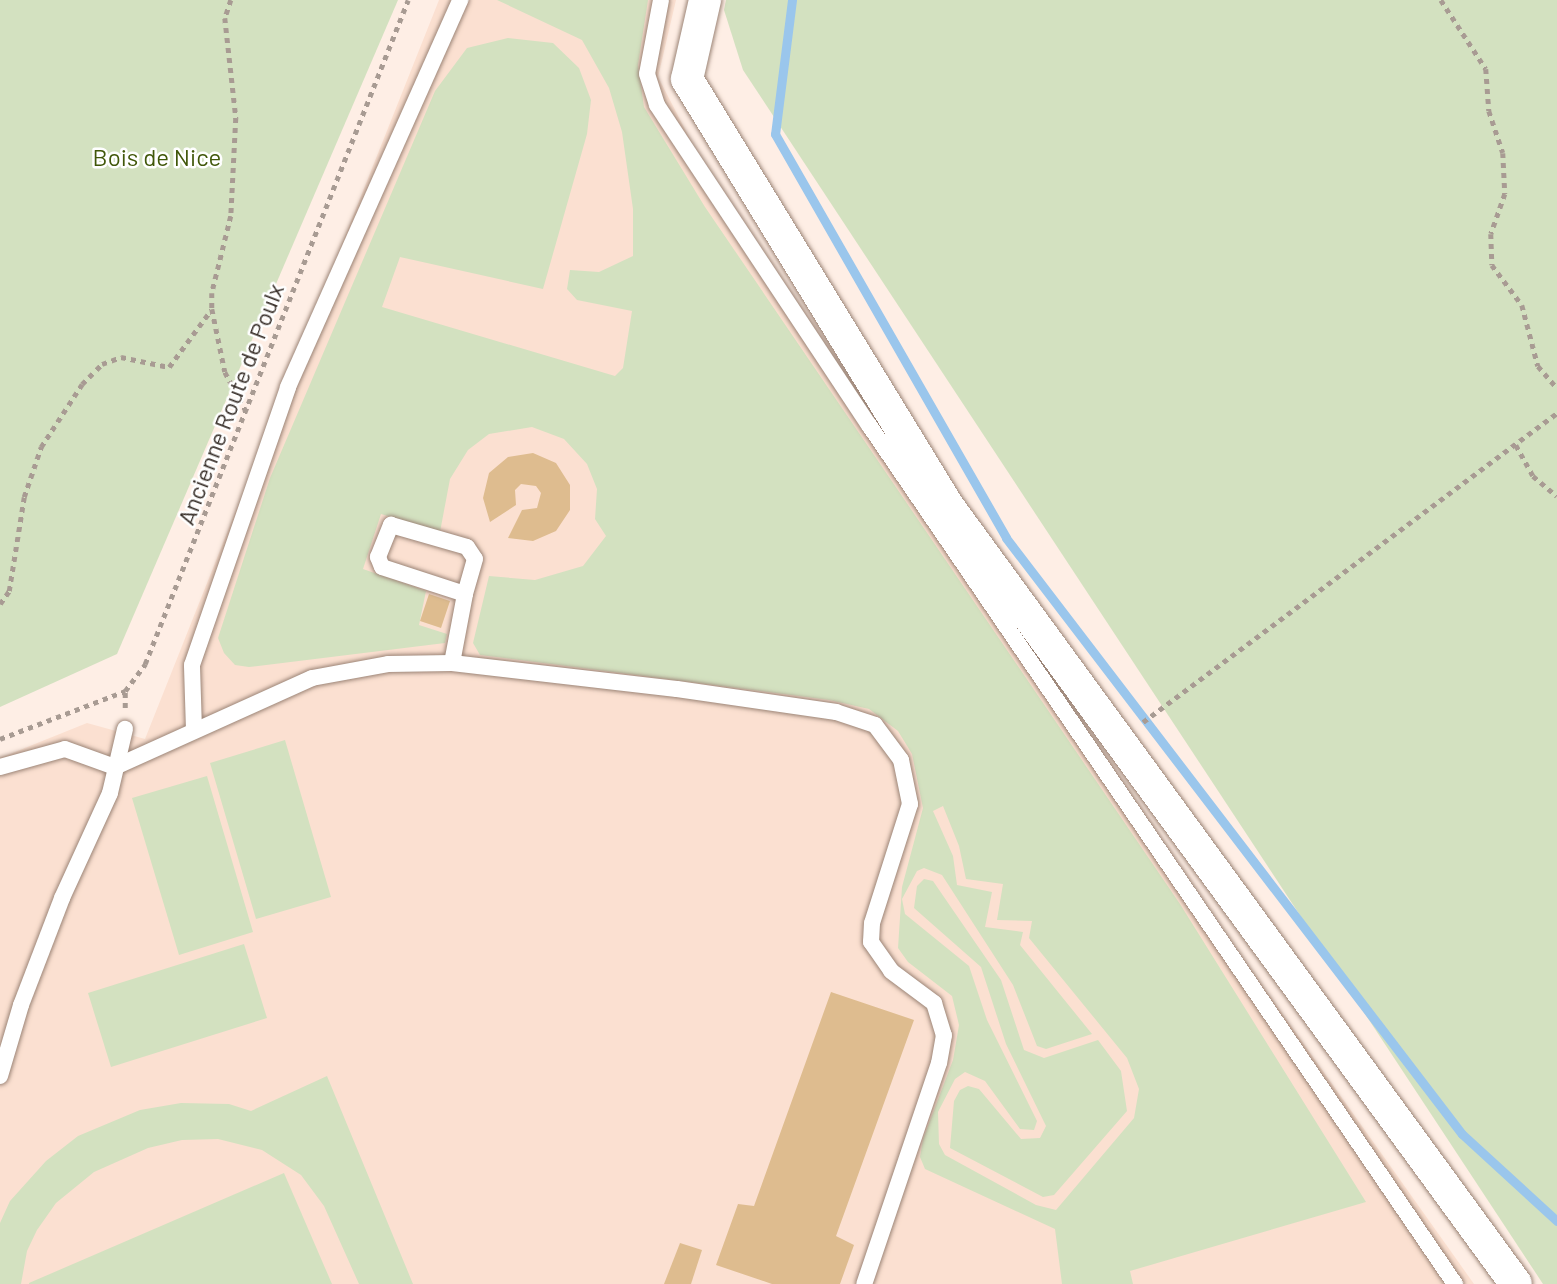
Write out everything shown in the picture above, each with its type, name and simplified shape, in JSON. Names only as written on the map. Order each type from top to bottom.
[{"type":"street","points":[[705,0],[687,79],[948,506],[1517,1284]]},
{"type":"lane","points":[[194,730],[192,665],[288,387],[460,0]]},
{"type":"lane","points":[[661,0],[647,74],[657,104],[869,425],[1455,1284]]},
{"type":"lane","points":[[452,663],[465,594],[475,559],[467,547],[391,525],[378,557],[382,567],[465,594]]},
{"type":"lane","points":[[0,767],[65,750],[115,767],[312,678],[353,668],[452,663],[836,712],[875,725],[896,748],[908,785],[908,821],[872,923],[871,942],[891,971],[934,1003],[944,1035],[940,1063],[864,1284]]},
{"type":"lane","points":[[0,1076],[21,1005],[94,823],[110,793],[125,729]]},
{"type":"path","points":[[231,0],[225,18],[236,118],[231,216],[212,293],[212,309],[225,372],[246,411]]},
{"type":"path","name":"Ancienne Route de Poulx","points":[[0,739],[125,691],[145,664],[408,0]]},
{"type":"path","points":[[1441,0],[1486,69],[1489,111],[1503,153],[1505,194],[1492,234],[1492,265],[1521,304],[1538,366],[1557,388]]},
{"type":"path","points":[[0,604],[9,591],[24,497],[41,447],[82,384],[102,364],[121,357],[169,368],[212,309]]},
{"type":"path","points":[[1157,711],[1557,413]]},
{"type":"path","points":[[1516,446],[1533,476],[1557,496]]},
{"type":"shaded area","points":[[439,0],[676,0],[658,77],[704,166],[1132,802],[1474,1284],[0,1284],[0,758],[87,723],[145,739]]},
{"type":"green space","name":"Bois de Nice","points":[[0,0],[398,0],[117,654],[0,707]]},
{"type":"green space","points":[[497,0],[648,0],[638,65],[644,107],[705,207],[1180,904],[1366,1202],[1130,1271],[1133,1284],[1062,1284],[1055,1229],[925,1169],[920,1157],[923,1139],[953,1060],[959,1025],[952,996],[908,962],[898,948],[902,887],[923,808],[912,754],[898,731],[869,709],[829,700],[480,655],[473,643],[489,576],[535,580],[583,566],[606,536],[595,519],[597,489],[587,464],[564,439],[532,427],[489,434],[468,450],[450,479],[440,532],[381,514],[363,569],[426,591],[419,625],[447,634],[445,643],[249,667],[235,665],[224,653],[218,638],[270,478],[435,91],[467,48],[508,38],[553,43],[579,68],[591,100],[587,134],[543,289],[400,257],[382,307],[615,376],[623,368],[632,311],[577,300],[567,289],[570,270],[599,272],[633,256],[633,209],[622,132],[609,88],[582,40]],"holes":[[[943,806],[959,846],[966,879],[1003,884],[997,920],[1032,921],[1029,938],[1127,1058],[1139,1089],[1134,1118],[1056,1210],[1036,1205],[945,1155],[939,1144],[938,1112],[955,1079],[965,1072],[985,1081],[1020,1129],[1034,1130],[1037,1121],[987,1020],[969,966],[905,914],[902,899],[917,871],[924,868],[942,875],[1013,985],[1037,1046],[1046,1049],[1092,1034],[1020,945],[1023,932],[985,927],[992,892],[957,885],[953,856],[933,811]]]},
{"type":"green space","points":[[726,0],[1557,0],[1557,1284],[1543,1284],[743,70],[724,10]]},
{"type":"green space","points":[[285,740],[331,897],[256,919],[210,763]]},
{"type":"green space","points":[[207,776],[253,932],[179,955],[132,798]]},
{"type":"green space","points":[[924,879],[933,881],[1001,980],[1024,1050],[1044,1058],[1098,1040],[1121,1071],[1127,1111],[1054,1195],[1043,1197],[950,1148],[954,1101],[960,1090],[968,1086],[979,1089],[1021,1139],[1040,1138],[1046,1126],[1006,1044],[981,967],[914,908],[917,886]]},
{"type":"green space","points":[[244,944],[267,1018],[111,1067],[88,993]]},
{"type":"green space","points":[[327,1076],[413,1284],[359,1284],[324,1206],[301,1175],[262,1150],[218,1139],[182,1140],[148,1148],[94,1172],[56,1203],[37,1230],[27,1251],[21,1284],[0,1284],[0,1223],[10,1201],[46,1161],[78,1136],[140,1110],[181,1103],[229,1104],[251,1111]]},
{"type":"green space","points":[[284,1173],[332,1284],[29,1284],[29,1283]]},
{"type":"building","points":[[533,453],[556,463],[570,485],[570,510],[556,531],[533,541],[508,538],[522,510],[537,508],[541,493],[536,486],[521,484],[515,490],[516,505],[490,522],[483,498],[489,473],[508,457]]},
{"type":"building","points":[[429,594],[450,601],[441,628],[420,621]]},
{"type":"building","points":[[831,992],[914,1020],[836,1236],[854,1245],[840,1284],[772,1284],[716,1265],[738,1204],[754,1206]]},
{"type":"building","points":[[680,1243],[702,1250],[691,1284],[664,1284]]},
{"type":"waterway","points":[[792,0],[775,134],[1006,538],[1462,1134],[1557,1221]]}]
